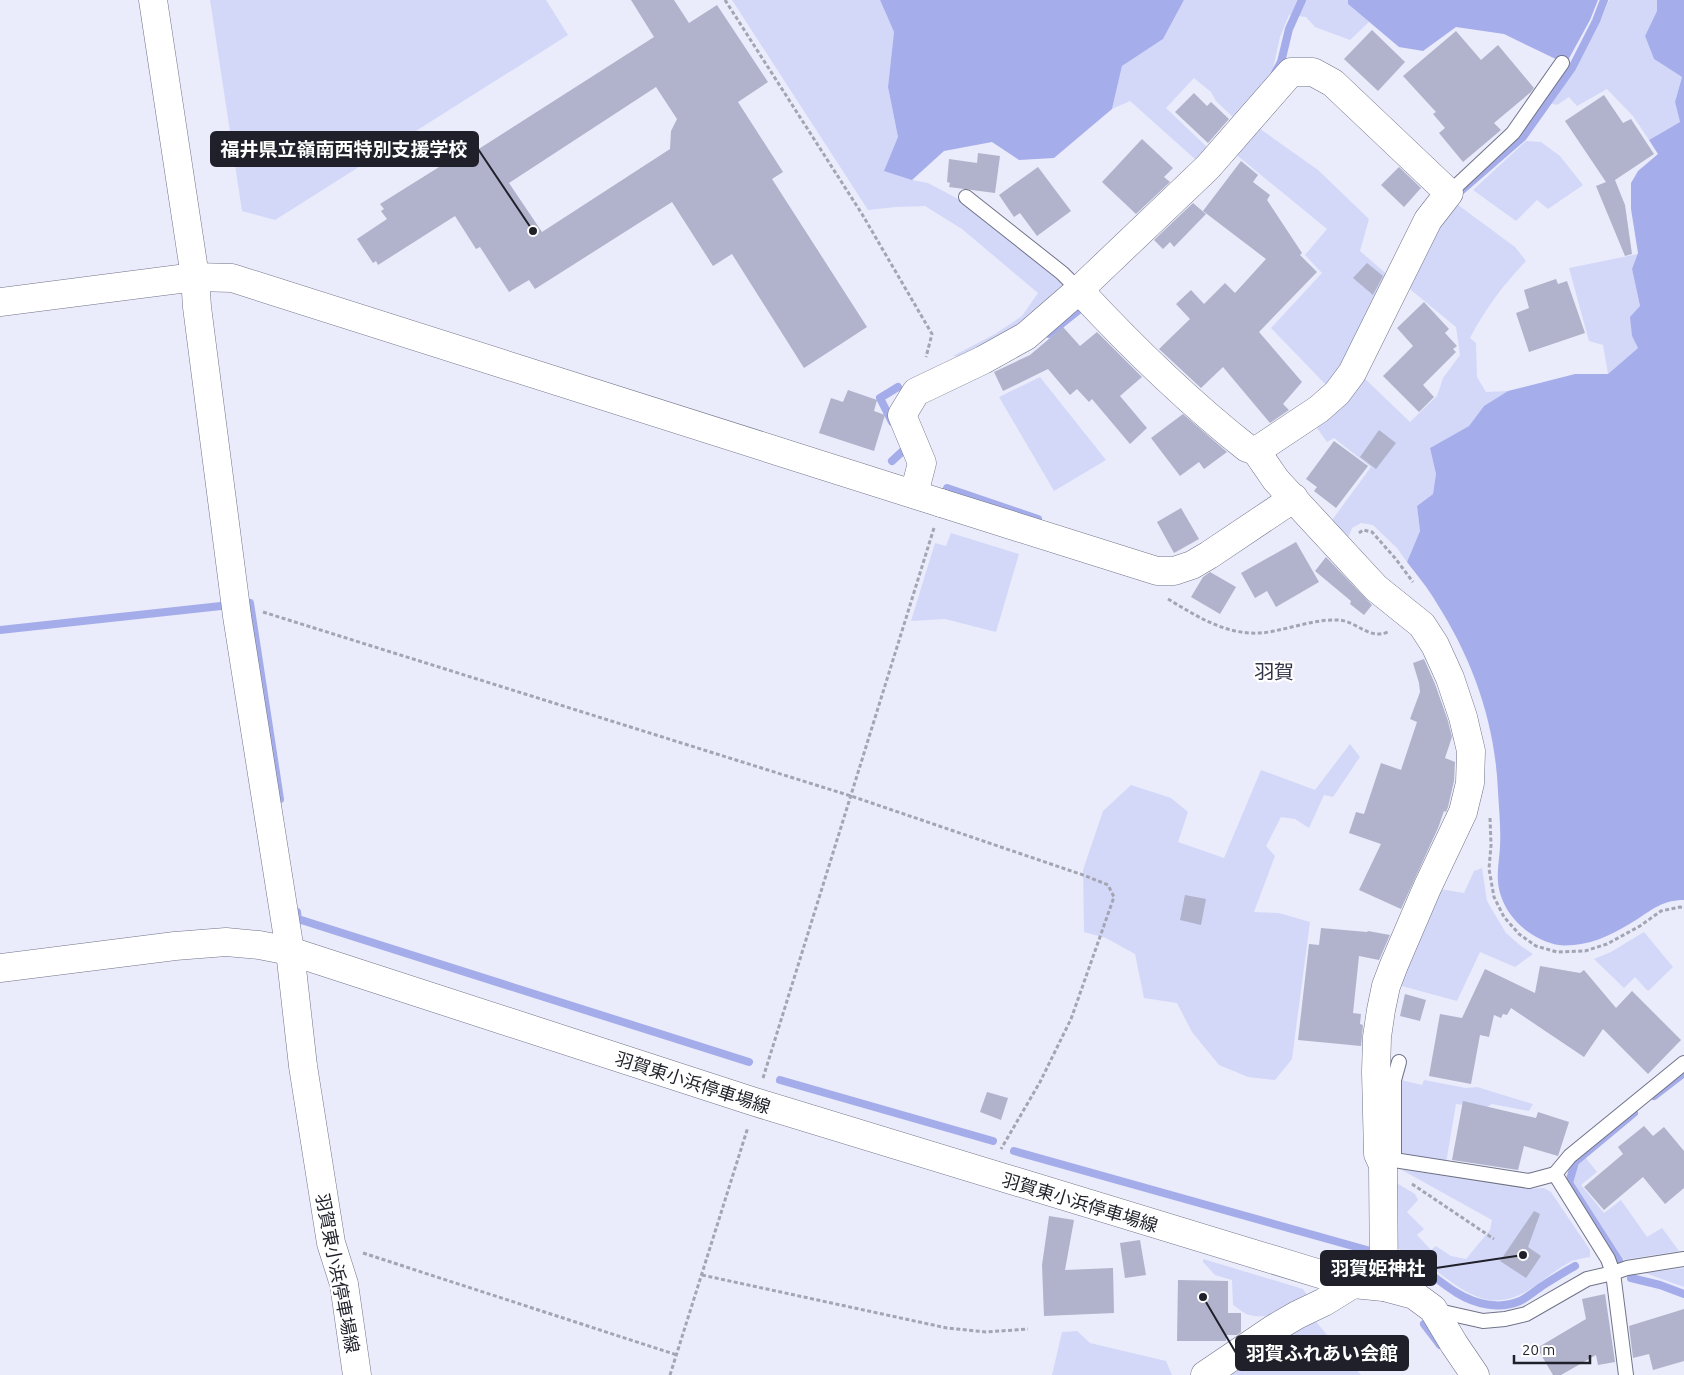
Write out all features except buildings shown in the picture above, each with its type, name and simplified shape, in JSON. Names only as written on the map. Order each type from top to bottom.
[{"type":"street","points":[[0,968],[175,946],[226,942],[259,945],[290,951],[237,616],[194,277],[153,0]]},
{"type":"street","points":[[914,494],[922,463],[902,415],[916,392],[983,360],[1026,336],[1079,290],[1208,167],[1291,72],[1313,72],[1333,83],[1449,193],[1428,220],[1352,373],[1319,409],[1256,451]]},
{"type":"street","points":[[0,302],[194,277],[232,278],[1157,571],[1174,571],[1192,565],[1294,498]]},
{"type":"street","points":[[1079,290],[1130,346],[1186,397],[1247,448],[1256,451],[1276,480],[1376,588],[1412,600],[1422,625],[1435,646],[1450,678],[1463,717],[1471,751],[1470,784],[1463,812],[1426,888],[1394,965],[1386,986],[1377,1036],[1378,1154],[1386,1166],[1384,1286]]},
{"type":"street","name":"羽賀東小浜停車場線","points":[[357,1375],[344,1284],[331,1243],[303,1066],[290,951],[755,1102],[987,1174],[1353,1284],[1384,1286],[1414,1295],[1433,1309],[1475,1375]]},
{"type":"street","points":[[1205,1375],[1273,1329],[1353,1284]]},
{"type":"lane","points":[[1449,193],[1513,133],[1562,63]]},
{"type":"lane","points":[[966,197],[1062,273],[1079,290]]},
{"type":"lane","points":[[1399,1062],[1394,1080],[1386,1166],[1529,1180],[1555,1174],[1570,1156],[1684,1063]]},
{"type":"lane","points":[[1555,1174],[1608,1259],[1613,1273],[1626,1375]]},
{"type":"lane","points":[[1433,1309],[1483,1321],[1505,1320],[1526,1314],[1587,1279],[1627,1268],[1684,1259]]},
{"type":"path","points":[[725,0],[862,214],[932,334],[916,392]]},
{"type":"path","points":[[670,1375],[741,1153],[755,1102],[941,503]]},
{"type":"path","points":[[1162,596],[1204,621],[1245,634],[1271,632],[1320,621],[1340,620],[1376,635],[1387,633],[1402,622],[1412,600],[1395,558],[1372,532],[1363,530],[1357,535]]},
{"type":"path","points":[[237,616],[264,612],[851,796],[1108,885],[1114,897],[1101,939],[1071,1019],[1040,1082],[987,1174]]},
{"type":"path","points":[[1490,816],[1491,845],[1489,869],[1494,897],[1504,917],[1519,934],[1536,946],[1557,952],[1585,951],[1607,944],[1640,926],[1661,911],[1680,907],[1684,908]]},
{"type":"path","points":[[1386,1166],[1494,1239]]},
{"type":"path","points":[[331,1243],[677,1355]]},
{"type":"path","points":[[702,1275],[947,1328],[986,1332],[1028,1329]]},
{"type":"shaded area","points":[[210,0],[546,0],[568,35],[275,220],[242,211]]},
{"type":"shaded area","points":[[732,0],[880,0],[894,32],[888,87],[898,137],[912,180],[928,183],[960,200],[1057,278],[1066,288],[1030,319],[964,357],[953,356],[995,334],[1022,316],[1038,293],[962,229],[925,206],[868,210]]},
{"type":"shaded area","points":[[880,0],[1184,0],[1163,39],[1122,66],[1112,109],[1054,158],[1019,160],[992,142],[944,151],[912,180],[884,171],[898,137],[888,87],[894,32]]},
{"type":"shaded area","points":[[1184,0],[1348,0],[1348,4],[1369,22],[1350,40],[1315,27],[1306,17],[1289,15],[1280,37],[1272,73],[1256,96],[1234,118],[1216,101],[1211,92],[1194,78],[1166,108],[1208,148],[1196,160],[1130,101],[1112,109],[1122,66],[1163,39]]},
{"type":"shaded area","points":[[1348,0],[1598,0],[1590,20],[1566,64],[1504,34],[1456,27],[1423,51],[1399,47],[1348,4]]},
{"type":"shaded area","points":[[1609,0],[1657,0],[1657,11],[1645,36],[1654,59],[1682,77],[1675,102],[1680,122],[1649,140],[1633,116],[1607,89],[1577,106],[1569,97],[1557,105],[1550,103],[1575,70]]},
{"type":"shaded area","points":[[1657,0],[1684,0],[1684,900],[1677,900],[1658,906],[1621,929],[1598,939],[1582,944],[1561,945],[1541,939],[1524,928],[1510,914],[1501,896],[1498,878],[1500,833],[1496,765],[1487,716],[1480,692],[1461,646],[1433,597],[1407,562],[1420,531],[1417,506],[1433,494],[1436,474],[1430,448],[1469,426],[1484,406],[1508,391],[1575,374],[1608,374],[1638,348],[1632,336],[1630,317],[1640,306],[1632,269],[1638,253],[1631,209],[1631,183],[1638,171],[1658,154],[1649,140],[1680,122],[1675,102],[1682,77],[1654,59],[1645,36],[1657,11]]},
{"type":"shaded area","points":[[1256,126],[1318,170],[1369,219],[1360,251],[1390,277],[1330,389],[1271,328],[1322,273],[1305,255],[1327,229],[1233,152]]},
{"type":"shaded area","points":[[1526,141],[1541,142],[1560,156],[1583,185],[1548,209],[1537,200],[1516,221],[1473,190]]},
{"type":"shaded area","points":[[1454,202],[1515,247],[1526,261],[1495,297],[1470,338],[1476,343],[1477,377],[1486,392],[1508,391],[1484,406],[1469,426],[1430,448],[1436,474],[1433,494],[1417,506],[1420,531],[1407,562],[1397,548],[1373,525],[1361,523],[1352,528],[1345,545],[1327,527],[1371,467],[1334,438],[1327,442],[1315,425],[1362,376],[1410,422],[1437,396],[1443,378],[1460,355],[1456,327],[1405,285]]},
{"type":"shaded area","points":[[1638,254],[1632,269],[1640,306],[1632,336],[1638,348],[1608,374],[1603,345],[1589,341],[1569,268]]},
{"type":"shaded area","points":[[1040,377],[1106,460],[1054,491],[999,397]]},
{"type":"shaded area","points":[[951,533],[1019,554],[996,632],[945,619],[911,621],[935,543],[946,546]]},
{"type":"shaded area","points":[[1350,744],[1360,757],[1333,797],[1324,795],[1309,828],[1295,819],[1281,817],[1266,846],[1275,856],[1254,912],[1279,913],[1310,922],[1292,1059],[1275,1080],[1248,1077],[1219,1065],[1192,1032],[1177,1003],[1144,998],[1135,954],[1106,938],[1084,932],[1083,870],[1103,811],[1131,785],[1171,798],[1188,812],[1178,842],[1224,858],[1261,770],[1315,790]]},
{"type":"shaded area","points":[[1482,868],[1487,901],[1494,913],[1506,933],[1533,954],[1515,967],[1480,952],[1457,1001],[1398,985],[1434,888],[1464,893],[1474,871]]},
{"type":"shaded area","points":[[1644,932],[1673,967],[1648,991],[1635,977],[1624,988],[1594,959],[1611,952]]},
{"type":"shaded area","points":[[1401,1080],[1422,1085],[1424,1080],[1466,1088],[1477,1087],[1533,1104],[1529,1111],[1492,1104],[1485,1108],[1456,1104],[1446,1163],[1402,1153],[1400,1145]]},
{"type":"shaded area","points":[[1585,1157],[1597,1172],[1581,1185],[1604,1213],[1621,1200],[1647,1237],[1662,1228],[1679,1251],[1622,1260],[1572,1183],[1577,1163]]},
{"type":"shaded area","points":[[1400,1169],[1524,1189],[1544,1188],[1551,1192],[1590,1250],[1590,1257],[1572,1261],[1527,1291],[1511,1298],[1496,1300],[1482,1298],[1469,1293],[1418,1258],[1394,1246],[1395,1182],[1415,1194],[1418,1200],[1407,1212],[1424,1229],[1417,1235],[1431,1250],[1436,1246],[1451,1256],[1466,1259],[1490,1230],[1492,1220]]},
{"type":"shaded area","points":[[1203,1259],[1303,1289],[1308,1296],[1288,1308],[1273,1314],[1257,1316],[1248,1314],[1233,1305],[1232,1280],[1215,1275],[1203,1262]]},
{"type":"shaded area","points":[[1684,1268],[1684,1287],[1645,1273]]},
{"type":"shaded area","points":[[1312,1317],[1361,1375],[1219,1375]]},
{"type":"shaded area","points":[[1077,1331],[1090,1343],[1166,1361],[1172,1375],[1052,1375],[1062,1332]]},
{"type":"waterway","points":[[1275,73],[1281,62],[1289,29],[1302,0]]},
{"type":"waterway","points":[[1462,190],[1523,137],[1572,68],[1596,21],[1604,0]]},
{"type":"waterway","points":[[1049,334],[1079,310]]},
{"type":"waterway","points":[[892,422],[880,398],[898,387]]},
{"type":"waterway","points":[[892,461],[906,448],[903,443]]},
{"type":"waterway","points":[[947,488],[1038,519]]},
{"type":"waterway","points":[[250,603],[280,799]]},
{"type":"waterway","points":[[0,630],[221,606]]},
{"type":"waterway","points":[[297,912],[298,919],[749,1062]]},
{"type":"waterway","points":[[1654,1096],[1684,1073]]},
{"type":"waterway","points":[[780,1080],[993,1141]]},
{"type":"waterway","points":[[1619,1261],[1569,1183],[1575,1162],[1634,1113]]},
{"type":"waterway","points":[[1014,1151],[1367,1250]]},
{"type":"waterway","points":[[1406,1259],[1464,1297],[1479,1303],[1496,1305],[1512,1304],[1520,1301],[1575,1266]]},
{"type":"waterway","points":[[1631,1278],[1660,1285],[1684,1294]]},
{"type":"waterway","points":[[1424,1324],[1440,1345]]},
{"type":"place","name":"福井県立嶺南西特別支援学校","points":[[533,231]]},
{"type":"place","name":"羽賀姫神社","points":[[1523,1255]]},
{"type":"place","name":"羽賀ふれあい会館","points":[[1203,1297]]},
{"type":"district","name":"羽賀","points":[[1274,671]]}]
